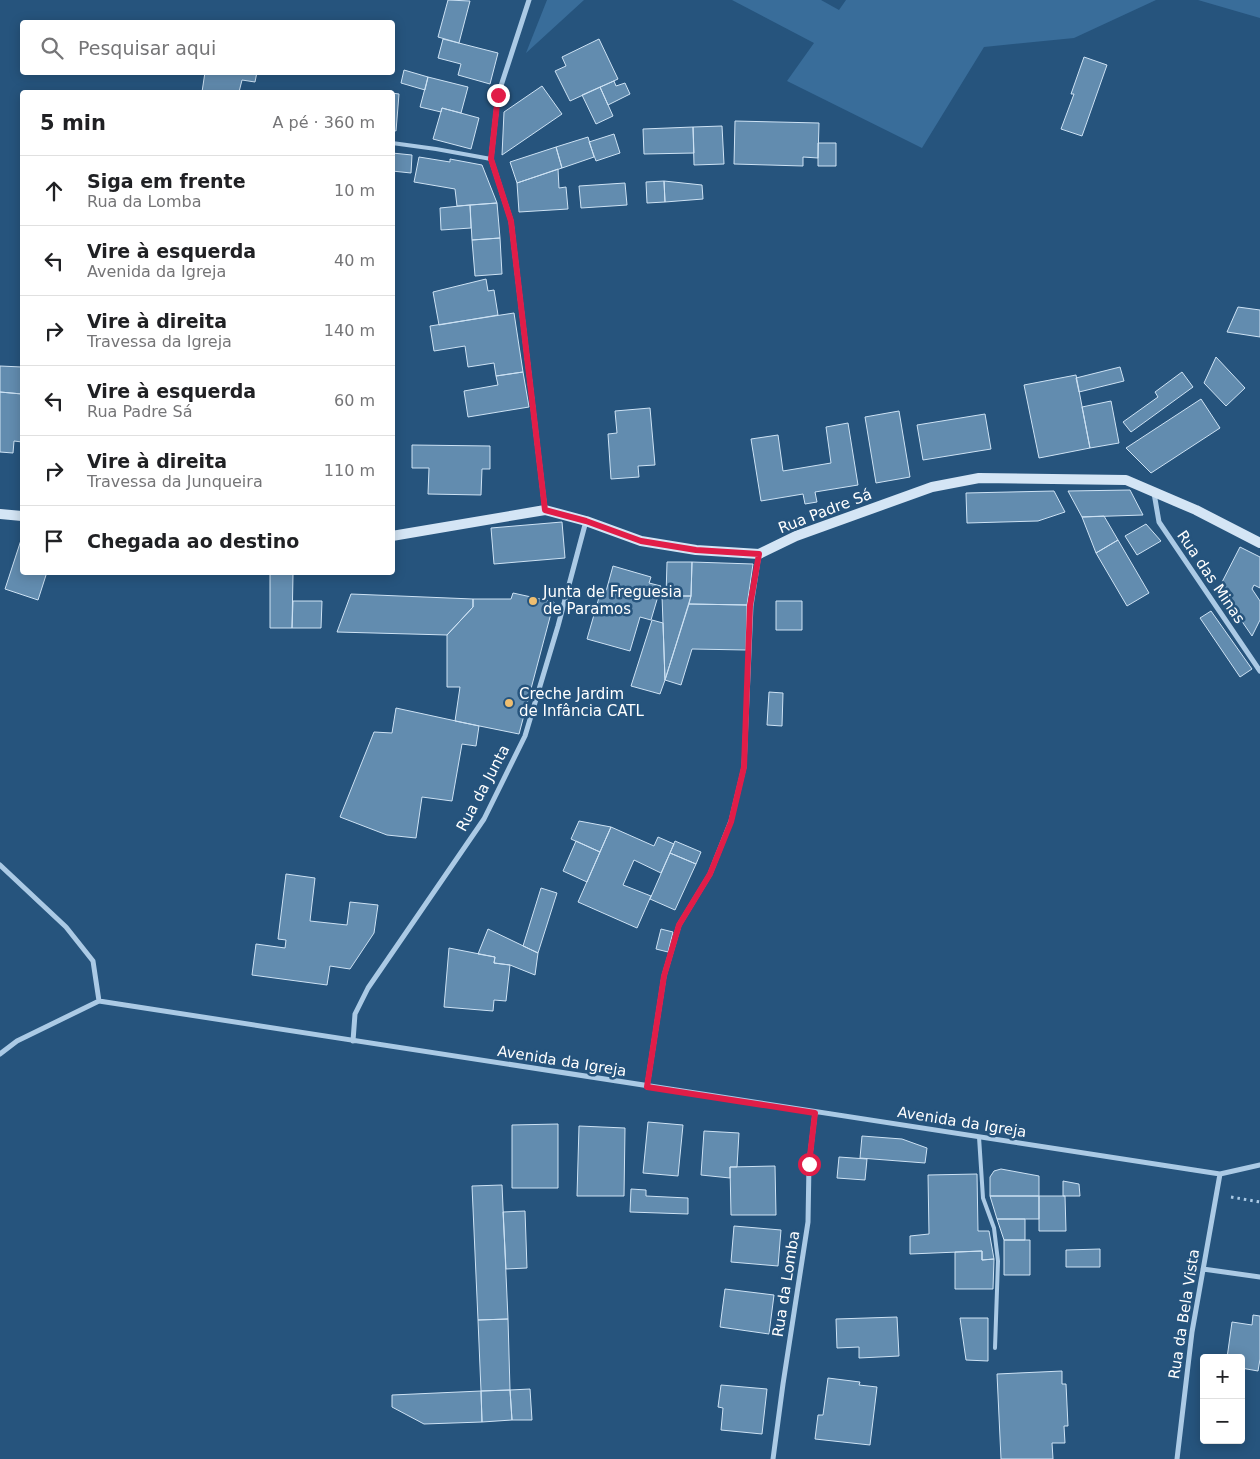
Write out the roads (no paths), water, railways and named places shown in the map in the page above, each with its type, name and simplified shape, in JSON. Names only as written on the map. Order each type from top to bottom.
[{"type":"street","points":[[529,0],[498,95],[491,159],[511,221],[545,510]]},
{"type":"street","name":"Rua Padre Sá","points":[[395,536],[545,510],[586,521],[641,541],[724,553],[759,554],[796,536],[932,487],[979,478],[1126,480],[1196,510],[1260,543]]},
{"type":"street","name":"Rua das Minas","points":[[1154,492],[1159,522],[1260,671]]},
{"type":"street","points":[[0,514],[20,516]]},
{"type":"street","name":"Rua da Junta","points":[[353,1041],[356,1014],[368,988],[484,819],[525,736],[558,626],[586,521]]},
{"type":"street","points":[[647,1087],[664,976],[679,925],[710,874],[731,822],[744,767],[750,606],[759,554]]},
{"type":"street","points":[[0,865],[66,927],[93,961],[99,1001],[17,1041],[0,1054]]},
{"type":"street","name":"Avenida da Igreja","points":[[99,1001],[1220,1174]]},
{"type":"street","name":"Rua da Lomba","points":[[774,1459],[784,1375],[808,1222],[809,1164],[815,1113]]},
{"type":"street","points":[[1220,1174],[1260,1164]]},
{"type":"street","name":"Rua da Bela Vista","points":[[1178,1459],[1192,1332],[1220,1174]]},
{"type":"street","points":[[1203,1269],[1260,1277]]},
{"type":"lane","points":[[395,143],[491,159]]},
{"type":"lane","points":[[979,1137],[983,1198],[994,1228],[998,1261],[995,1348]]},
{"type":"place","name":"Junta de Freguesia de Paramos","points":[[533,601]]},
{"type":"place","name":"Creche Jardim de Infância CATL","points":[[509,703]]}]
